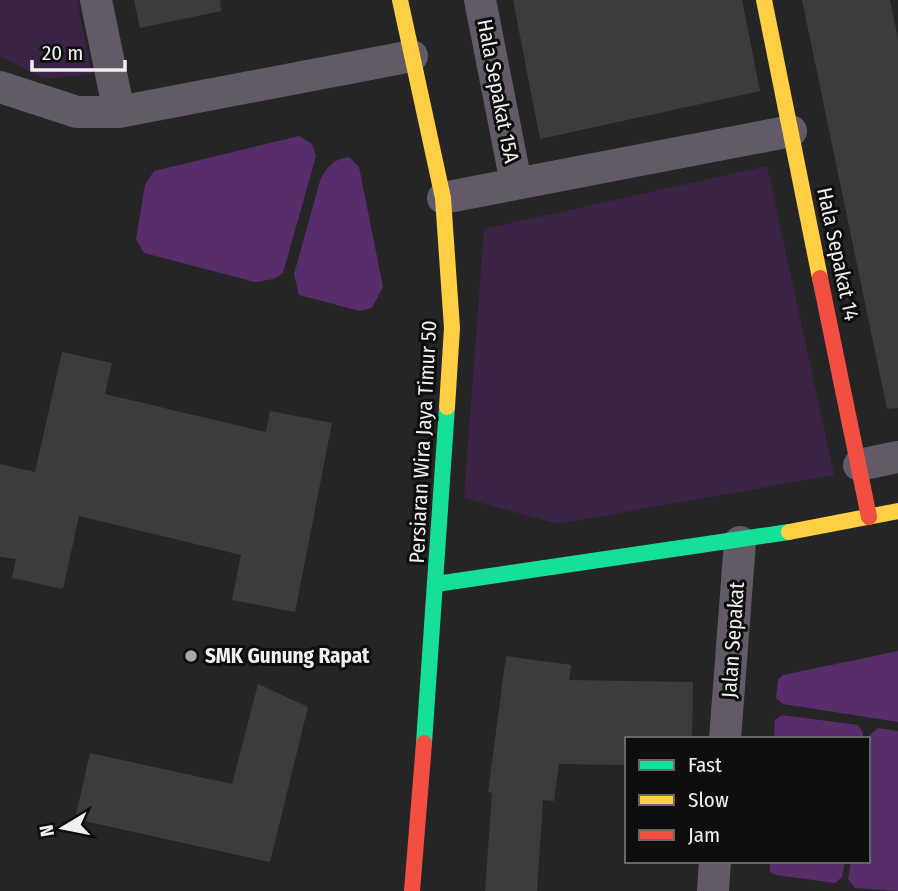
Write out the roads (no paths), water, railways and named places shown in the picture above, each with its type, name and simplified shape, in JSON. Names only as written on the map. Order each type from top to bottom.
[{"type":"street","points":[[96,0],[119,112]]},
{"type":"street","name":"Persiaran Wira Jaya Timur 50","points":[[400,0],[443,198],[452,328],[436,584],[412,891]]},
{"type":"street","name":"Hala Sepakat 15A","points":[[480,0],[516,183]]},
{"type":"street","name":"Hala Sepakat 14","points":[[764,0],[869,517]]},
{"type":"street","points":[[0,87],[77,112],[119,112],[412,56]]},
{"type":"street","points":[[443,198],[791,131]]},
{"type":"street","points":[[859,465],[898,457]]},
{"type":"street","points":[[436,584],[740,542],[898,512]]},
{"type":"street","name":"Jalan Sepakat","points":[[725,737],[740,542]]},
{"type":"street","points":[[713,891],[715,863]]},
{"type":"place","name":"SMK Gunung Rapat","points":[[191,656]]}]
